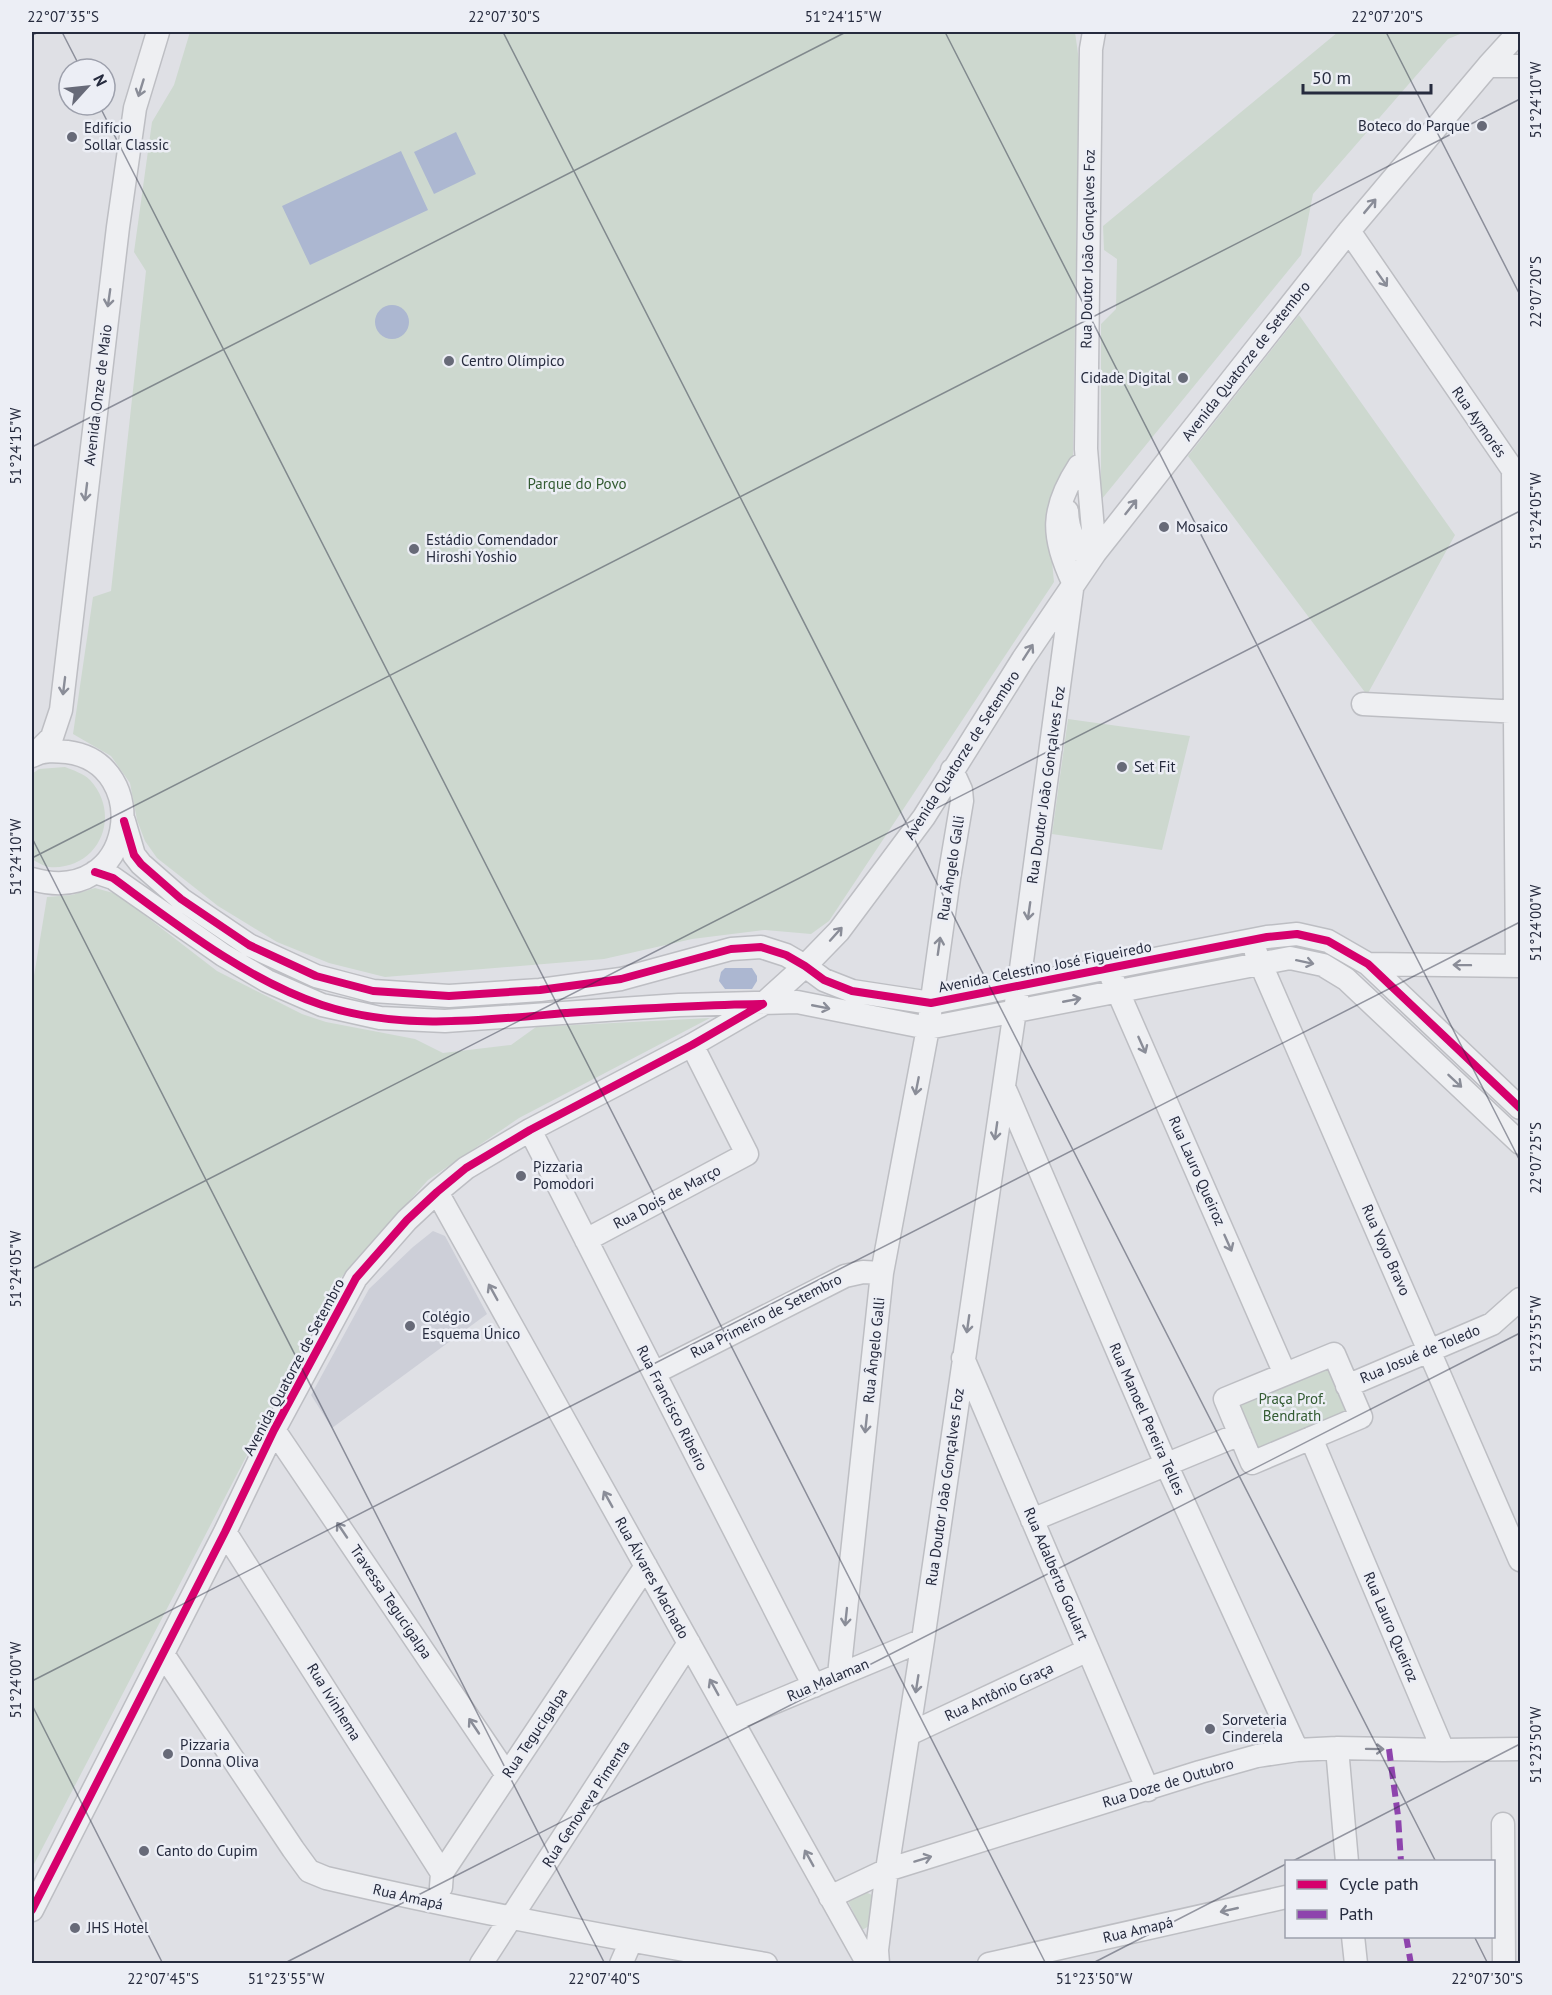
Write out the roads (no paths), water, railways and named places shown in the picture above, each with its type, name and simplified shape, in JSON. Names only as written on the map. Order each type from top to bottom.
[{"type":"street","name":"Avenida Onze de Maio","points":[[33,755],[52,737],[61,710],[135,108],[158,32]]},
{"type":"street","name":"Avenida Quatorze de Setembro","points":[[32,1910],[225,1532],[274,1430],[356,1278],[407,1220],[466,1168],[530,1130],[692,1045],[764,1004],[839,931],[924,817],[1073,582],[1092,556],[1348,231],[1488,66],[1520,32]]},
{"type":"street","name":"Rua Doutor João Gonçalves Foz","points":[[1091,37],[1083,458],[1092,556]]},
{"type":"street","points":[[1488,66],[1521,66]]},
{"type":"street","name":"Rua Aymorés","points":[[1348,231],[1517,467],[1519,966]]},
{"type":"street","points":[[1073,582],[1065,567],[1058,543],[1057,517],[1065,488],[1083,458]]},
{"type":"street","name":"Rua Doutor João Gonçalves Foz","points":[[878,1964],[877,1950],[887,1870],[1015,1011],[1073,582]]},
{"type":"street","points":[[1363,704],[1518,712]]},
{"type":"street","name":"Avenida Celestino José Figueiredo","points":[[33,755],[54,750],[76,753],[91,760],[108,775],[121,798],[124,821],[134,855],[181,899],[249,945],[316,976],[373,991],[449,996],[540,990],[621,979],[731,949],[761,947],[786,955],[824,980],[852,991],[931,1004],[1251,940],[1297,934],[1328,941],[1368,964],[1521,1108]]},
{"type":"street","name":"Rua Ângelo Galli","points":[[839,1676],[882,1273],[928,1028],[962,801],[961,790],[952,770]]},
{"type":"street","points":[[32,879],[47,883],[70,882],[95,872],[110,859],[120,838],[124,821]]},
{"type":"street","points":[[95,872],[113,878],[204,942],[267,981],[322,1005],[380,1018],[445,1021],[679,1005],[796,1002],[928,1028],[1290,958],[1323,965],[1347,979],[1521,1143]]},
{"type":"street","name":"Rua Yoyo Bravo","points":[[1251,940],[1521,1560]]},
{"type":"street","points":[[1368,964],[1519,966]]},
{"type":"street","name":"Rua Lauro Queiroz","points":[[1108,969],[1285,1374]]},
{"type":"street","name":"Rua Dois de Março","points":[[586,1240],[747,1154],[692,1045]]},
{"type":"street","name":"Rua Manoel Pereira Telles","points":[[1003,1086],[1166,1464],[1297,1750]]},
{"type":"street","name":"Rua Francisco Ribeiro","points":[[530,1130],[814,1686]]},
{"type":"street","name":"Rua Álvares Machado","points":[[437,1192],[868,1964]]},
{"type":"street","name":"Rua Primeiro de Setembro","points":[[654,1373],[845,1276],[863,1272],[882,1273]]},
{"type":"street","name":"Rua Josué de Toledo","points":[[1347,1386],[1492,1324],[1521,1299]]},
{"type":"street","name":"Rua Josué de Toledo","points":[[1334,1353],[1347,1386],[1361,1417],[1252,1462],[1226,1400],[1334,1353]]},
{"type":"street","name":"Rua Adalberto Goulart","points":[[963,1358],[1148,1790]]},
{"type":"street","name":"Travessa Tegucigalpa","points":[[274,1430],[507,1774]]},
{"type":"street","points":[[1032,1520],[1240,1434]]},
{"type":"street","name":"Rua Lauro Queiroz","points":[[1311,1438],[1443,1750]]},
{"type":"street","name":"Rua Ivinhema","points":[[225,1532],[442,1873]]},
{"type":"street","name":"Rua Tegucigalpa","points":[[442,1873],[646,1566]]},
{"type":"street","name":"Rua Malaman","points":[[732,1720],[923,1640]]},
{"type":"street","name":"Rua Genoveva Pimenta","points":[[481,1964],[689,1643]]},
{"type":"street","name":"Rua Antônio Graça","points":[[909,1734],[1088,1650]]},
{"type":"street","name":"Rua Amapá","points":[[163,1654],[309,1871],[326,1878],[441,1905],[766,1964]]},
{"type":"street","points":[[1337,1748],[1347,1860]]},
{"type":"street","name":"Rua Doze de Outubro","points":[[830,1897],[887,1870],[1257,1756],[1297,1750],[1337,1748],[1521,1749]]},
{"type":"street","points":[[1503,1824],[1504,1964]]},
{"type":"street","points":[[441,1905],[442,1873]]},
{"type":"street","name":"Rua Amapá","points":[[989,1964],[1285,1897]]},
{"type":"street","points":[[1353,1938],[1356,1964]]},
{"type":"street","points":[[621,1964],[631,1941]]},
{"type":"water","points":[[456,132],[476,174],[434,194],[414,152]]},
{"type":"water","points":[[401,151],[428,210],[310,265],[282,206]]},
{"type":"water","points":[[392,305],[404,310],[409,322],[404,334],[392,339],[380,334],[375,322],[380,310]]},
{"type":"water","points":[[725,968],[752,968],[757,981],[752,989],[725,989],[719,981],[721,972]]},
{"type":"place","name":"Boteco do Parque","points":[[1482,126]]},
{"type":"place","name":"Edifício Sollar Classic","points":[[72,137]]},
{"type":"place","name":"Centro Olímpico","points":[[449,361]]},
{"type":"place","name":"Cidade Digital","points":[[1183,378]]},
{"type":"place","name":"Mosaico","points":[[1164,527]]},
{"type":"place","name":"Estádio Comendador Hiroshi Yoshio","points":[[414,549]]},
{"type":"place","name":"Set Fit","points":[[1122,767]]},
{"type":"place","name":"Pizzaria Pomodori","points":[[521,1176]]},
{"type":"place","name":"Colégio Esquema Único","points":[[410,1326]]},
{"type":"place","name":"Sorveteria Cinderela","points":[[1210,1729]]},
{"type":"place","name":"Pizzaria Donna Oliva","points":[[168,1754]]},
{"type":"place","name":"Canto do Cupim","points":[[144,1851]]},
{"type":"place","name":"JHS Hotel","points":[[75,1928]]},
{"type":"park label","name":"Parque do Povo","points":[[577,484]]},
{"type":"park label","name":"Praça Prof. Bendrath","points":[[1292,1408]]}]
